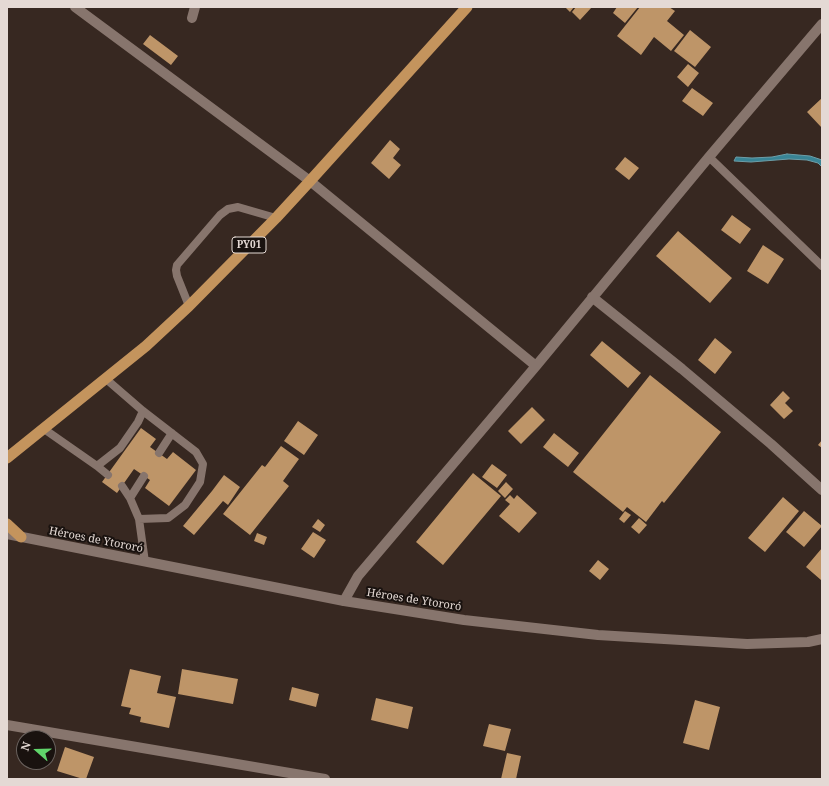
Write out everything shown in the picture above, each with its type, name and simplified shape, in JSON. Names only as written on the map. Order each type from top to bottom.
[{"type":"highway","name":"PY01","points":[[7,458],[146,346],[189,306],[276,218],[467,7]]},
{"type":"highway","points":[[7,524],[21,537]]},
{"type":"street","points":[[75,7],[310,181],[536,366]]},
{"type":"street","points":[[192,18],[195,7]]},
{"type":"street","points":[[344,601],[358,576],[822,24]]},
{"type":"street","points":[[592,297],[772,444],[822,490]]},
{"type":"street","name":"Héroes de Ytororó","points":[[7,534],[344,601],[464,620],[598,635],[747,644],[808,642],[822,639]]},
{"type":"street","points":[[7,725],[325,779]]},
{"type":"lane","points":[[709,157],[822,266]]},
{"type":"lane","points":[[189,306],[177,276],[177,265],[220,215],[228,209],[238,207],[276,218]]},
{"type":"lane","points":[[106,379],[143,411],[196,452],[203,464],[200,482],[185,505],[168,518],[139,519]]},
{"type":"lane","points":[[97,466],[120,448],[138,422],[143,411]]},
{"type":"lane","points":[[44,429],[108,475]]},
{"type":"lane","points":[[159,453],[172,433]]},
{"type":"lane","points":[[130,498],[144,476]]},
{"type":"lane","points":[[122,486],[130,498],[139,519],[145,562]]},
{"type":"water","points":[[787,154],[810,156],[822,160],[822,167],[818,163],[807,160],[789,159],[751,162],[734,161],[736,157],[772,157]]},
{"type":"building","points":[[565,7],[574,7],[570,12]]},
{"type":"building","points":[[576,7],[592,7],[580,20],[572,12]]},
{"type":"building","points":[[617,7],[638,7],[625,23],[613,13]]},
{"type":"building","points":[[640,7],[669,7],[675,11],[667,21],[684,35],[671,51],[654,37],[641,55],[617,36]]},
{"type":"building","points":[[690,30],[711,47],[695,67],[674,51]]},
{"type":"building","points":[[150,35],[178,56],[171,65],[143,44]]},
{"type":"building","points":[[688,64],[699,73],[688,87],[677,77]]},
{"type":"building","points":[[692,88],[713,103],[703,116],[682,101]]},
{"type":"building","points":[[822,98],[822,128],[807,112]]},
{"type":"building","points":[[390,140],[400,149],[393,158],[401,165],[389,179],[371,163]]},
{"type":"building","points":[[625,157],[639,168],[629,180],[615,169]]},
{"type":"building","points":[[732,215],[751,229],[740,244],[721,230]]},
{"type":"building","points":[[678,231],[732,278],[710,303],[656,256]]},
{"type":"building","points":[[763,245],[784,259],[768,284],[747,271]]},
{"type":"building","points":[[715,338],[732,352],[715,374],[698,360]]},
{"type":"building","points":[[602,341],[641,373],[628,388],[590,355]]},
{"type":"building","points":[[650,375],[721,432],[664,503],[662,501],[646,522],[627,507],[623,512],[573,472]]},
{"type":"building","points":[[783,391],[790,398],[785,403],[793,411],[784,419],[770,405]]},
{"type":"building","points":[[532,407],[545,420],[521,444],[508,431]]},
{"type":"building","points":[[298,421],[318,435],[304,455],[284,441]]},
{"type":"building","points":[[141,428],[156,439],[150,447],[167,459],[173,452],[196,470],[169,506],[145,488],[150,480],[134,469],[117,493],[102,482]]},
{"type":"building","points":[[554,433],[579,453],[568,467],[543,447]]},
{"type":"building","points":[[822,440],[822,448],[818,445]]},
{"type":"building","points":[[281,446],[299,459],[283,481],[289,486],[250,535],[223,514],[262,465],[265,467]]},
{"type":"building","points":[[492,464],[507,475],[497,488],[482,477]]},
{"type":"building","points":[[473,473],[501,496],[443,565],[416,542]]},
{"type":"building","points":[[224,475],[240,487],[228,505],[223,501],[194,535],[183,526]]},
{"type":"building","points":[[506,482],[513,489],[505,498],[498,491]]},
{"type":"building","points":[[510,495],[514,499],[517,495],[537,513],[519,533],[499,516],[510,504],[505,500]]},
{"type":"building","points":[[783,497],[799,511],[765,552],[748,538]]},
{"type":"building","points":[[625,511],[631,515],[624,523],[619,519]]},
{"type":"building","points":[[804,511],[822,526],[804,547],[786,532]]},
{"type":"building","points":[[639,518],[647,525],[639,534],[631,527]]},
{"type":"building","points":[[318,519],[325,525],[320,532],[312,527]]},
{"type":"building","points":[[313,532],[326,540],[314,558],[301,549]]},
{"type":"building","points":[[257,533],[267,537],[264,545],[254,541]]},
{"type":"building","points":[[822,548],[822,578],[821,580],[806,567]]},
{"type":"building","points":[[598,560],[609,569],[600,580],[589,571]]},
{"type":"building","points":[[130,669],[161,676],[157,693],[176,697],[169,728],[140,722],[141,717],[129,714],[131,708],[121,706]]},
{"type":"building","points":[[182,669],[238,679],[233,704],[178,694]]},
{"type":"building","points":[[292,687],[319,694],[316,707],[289,700]]},
{"type":"building","points":[[376,698],[413,707],[408,729],[371,720]]},
{"type":"building","points":[[695,700],[720,707],[709,750],[683,743]]},
{"type":"building","points":[[489,724],[511,729],[505,751],[483,746]]},
{"type":"building","points":[[65,747],[94,757],[86,779],[57,771]]},
{"type":"building","points":[[507,753],[521,756],[516,779],[501,779]]}]
